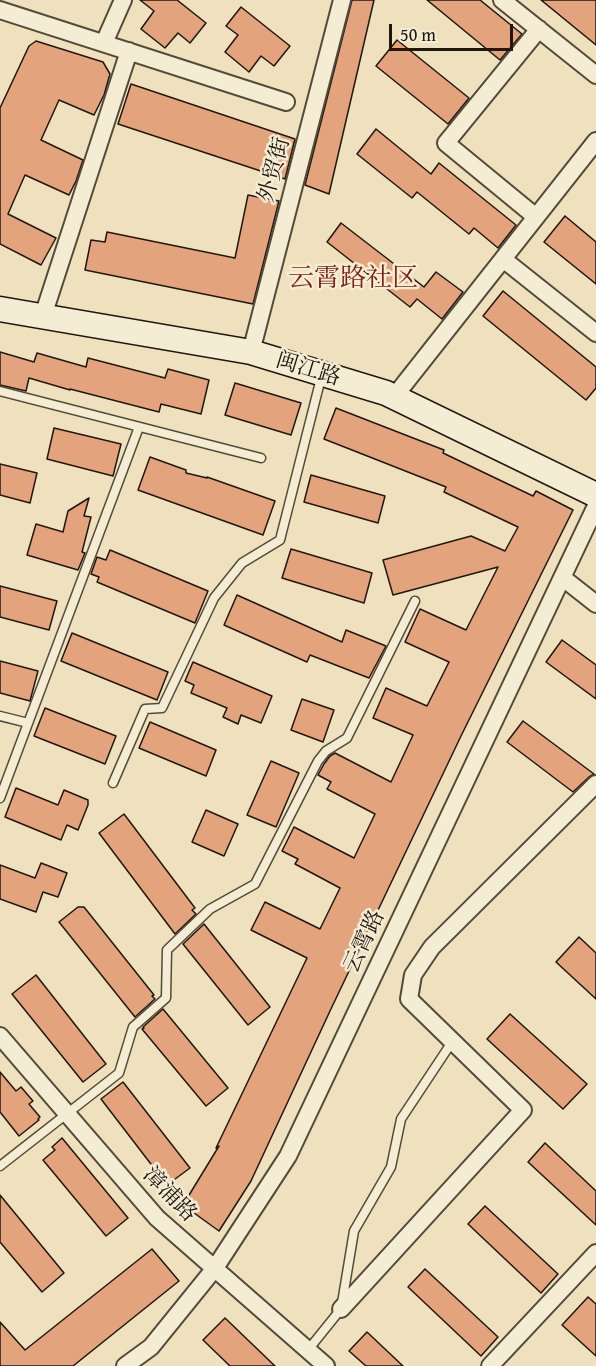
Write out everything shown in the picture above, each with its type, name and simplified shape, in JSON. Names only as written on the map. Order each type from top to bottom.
[{"type":"street","points":[[104,43],[123,0]]},
{"type":"street","name":"外贸街","points":[[251,352],[342,0]]},
{"type":"street","points":[[502,0],[596,75]]},
{"type":"street","points":[[0,10],[286,102]]},
{"type":"street","points":[[536,217],[446,143],[539,29]]},
{"type":"street","points":[[43,316],[129,51]]},
{"type":"street","points":[[394,397],[596,141]]},
{"type":"street","points":[[503,258],[596,333]]},
{"type":"street","name":"闽江路","points":[[0,309],[251,352],[386,393],[596,495]]},
{"type":"street","name":"云霄路","points":[[125,1366],[151,1347],[215,1268],[288,1156],[596,506]]},
{"type":"street","points":[[563,578],[596,604]]},
{"type":"street","points":[[341,1309],[523,1110],[408,999],[413,975],[432,947],[596,784]]},
{"type":"street","name":"漳浦路","points":[[0,1036],[157,1218],[326,1366]]},
{"type":"street","points":[[490,1366],[596,1252]]},
{"type":"lane","points":[[113,783],[145,709],[162,708],[214,598],[242,563],[280,540],[322,374]]},
{"type":"lane","points":[[0,391],[261,458]]},
{"type":"lane","points":[[0,798],[139,427]]},
{"type":"lane","points":[[0,1166],[119,1073],[133,1027],[166,998],[167,950],[210,909],[255,884],[318,761],[326,751],[347,738],[415,601]]},
{"type":"lane","points":[[0,716],[28,723]]},
{"type":"lane","points":[[308,1350],[341,1309],[354,1231],[391,1167],[401,1119],[452,1042]]},
{"type":"building","points":[[140,0],[177,0],[206,23],[190,43],[178,33],[165,48],[141,29],[154,11]]},
{"type":"building","points":[[352,0],[374,0],[329,194],[305,185]]},
{"type":"building","points":[[427,0],[480,0],[522,34],[500,60]]},
{"type":"building","points":[[541,0],[596,0],[596,45]]},
{"type":"building","points":[[241,7],[290,46],[274,66],[261,56],[249,72],[225,52],[238,35],[226,26]]},
{"type":"building","points":[[397,40],[469,98],[448,124],[376,66]]},
{"type":"building","points":[[36,41],[103,62],[110,74],[104,95],[94,115],[59,100],[41,140],[83,160],[69,195],[25,175],[8,214],[56,238],[41,265],[0,244],[0,108],[29,46]]},
{"type":"building","points":[[131,84],[295,139],[285,179],[118,124]]},
{"type":"building","points":[[376,129],[431,174],[439,163],[516,225],[498,248],[474,228],[469,234],[417,192],[412,198],[357,154]]},
{"type":"building","points":[[248,195],[279,201],[253,304],[85,270],[91,240],[105,242],[107,232],[235,258]]},
{"type":"building","points":[[565,216],[596,242],[596,284],[544,242]]},
{"type":"building","points":[[341,223],[424,287],[436,272],[463,292],[442,319],[417,299],[410,307],[327,242]]},
{"type":"building","points":[[503,291],[596,367],[596,388],[586,400],[483,316]]},
{"type":"building","points":[[0,352],[34,362],[37,353],[86,367],[88,358],[165,378],[168,369],[209,380],[201,414],[161,404],[159,412],[29,378],[26,391],[0,385]]},
{"type":"building","points":[[235,383],[301,403],[291,435],[225,415]]},
{"type":"building","points":[[336,408],[444,450],[443,453],[533,496],[536,491],[573,510],[461,736],[251,1181],[219,1231],[183,1205],[219,1146],[216,1148],[307,958],[251,930],[265,902],[320,929],[340,888],[295,864],[298,859],[282,851],[294,827],[354,858],[375,814],[327,789],[331,782],[318,775],[330,756],[335,753],[391,782],[413,735],[373,718],[386,688],[427,706],[449,662],[405,642],[420,609],[466,630],[498,567],[393,595],[383,560],[471,536],[505,551],[518,527],[444,492],[446,487],[324,439]]},
{"type":"building","points":[[54,428],[121,444],[113,476],[47,459]]},
{"type":"building","points":[[150,457],[186,470],[186,473],[207,477],[275,501],[263,535],[138,490]]},
{"type":"building","points":[[0,464],[37,473],[30,503],[0,495]]},
{"type":"building","points":[[311,475],[385,496],[378,523],[304,502]]},
{"type":"building","points":[[89,498],[84,516],[91,517],[82,552],[85,553],[78,570],[27,555],[36,524],[63,532],[68,511]]},
{"type":"building","points":[[291,549],[372,573],[364,603],[282,578]]},
{"type":"building","points":[[110,550],[208,591],[195,623],[97,582],[99,577],[91,574],[97,557],[106,560]]},
{"type":"building","points":[[0,586],[57,601],[49,630],[0,617]]},
{"type":"building","points":[[237,595],[342,642],[346,630],[386,646],[369,678],[310,655],[307,662],[224,625]]},
{"type":"building","points":[[72,633],[168,672],[157,700],[61,661]]},
{"type":"building","points":[[562,640],[596,665],[596,699],[546,662]]},
{"type":"building","points":[[0,661],[38,671],[30,701],[0,693]]},
{"type":"building","points":[[193,662],[272,696],[261,723],[241,715],[238,724],[223,717],[227,708],[191,693],[194,685],[185,681]]},
{"type":"building","points":[[302,699],[334,710],[323,742],[291,730]]},
{"type":"building","points":[[45,708],[116,736],[105,764],[34,736]]},
{"type":"building","points":[[523,721],[594,774],[573,792],[507,742]]},
{"type":"building","points":[[150,722],[216,750],[206,776],[139,748]]},
{"type":"building","points":[[271,761],[299,773],[276,827],[247,815]]},
{"type":"building","points":[[16,788],[58,805],[64,790],[88,800],[78,830],[67,825],[61,840],[5,817]]},
{"type":"building","points":[[206,810],[238,824],[224,856],[192,842]]},
{"type":"building","points":[[124,814],[195,908],[192,910],[196,914],[175,934],[99,833]]},
{"type":"building","points":[[41,863],[67,873],[58,897],[43,892],[36,912],[0,899],[0,865],[35,878]]},
{"type":"building","points":[[78,907],[84,907],[154,995],[152,996],[155,999],[135,1017],[59,922]]},
{"type":"building","points":[[204,924],[270,1007],[248,1025],[183,944]]},
{"type":"building","points":[[579,937],[596,953],[596,999],[556,962]]},
{"type":"building","points":[[36,975],[106,1064],[83,1082],[12,994]]},
{"type":"building","points":[[163,1009],[228,1088],[206,1106],[142,1029]]},
{"type":"building","points":[[510,1014],[587,1084],[563,1109],[487,1039]]},
{"type":"building","points":[[0,1072],[16,1091],[21,1087],[33,1101],[29,1104],[40,1117],[19,1136],[0,1112]]},
{"type":"building","points":[[123,1082],[190,1168],[167,1185],[101,1099]]},
{"type":"building","points":[[62,1138],[128,1218],[106,1236],[43,1160],[55,1150],[52,1147]]},
{"type":"building","points":[[545,1143],[596,1191],[596,1225],[528,1162]]},
{"type":"building","points":[[0,1195],[64,1273],[42,1292],[0,1242]]},
{"type":"building","points":[[485,1206],[558,1274],[541,1293],[468,1224]]},
{"type":"building","points":[[152,1249],[179,1281],[73,1366],[0,1366],[0,1322],[25,1350]]},
{"type":"building","points":[[425,1269],[498,1337],[481,1356],[408,1287]]},
{"type":"building","points":[[588,1297],[596,1304],[596,1356],[562,1325]]},
{"type":"building","points":[[225,1318],[275,1366],[230,1366],[203,1340]]},
{"type":"building","points":[[367,1332],[403,1366],[366,1366],[349,1351]]},
{"type":"district","name":"云霄路社区","points":[[353,279]]}]
